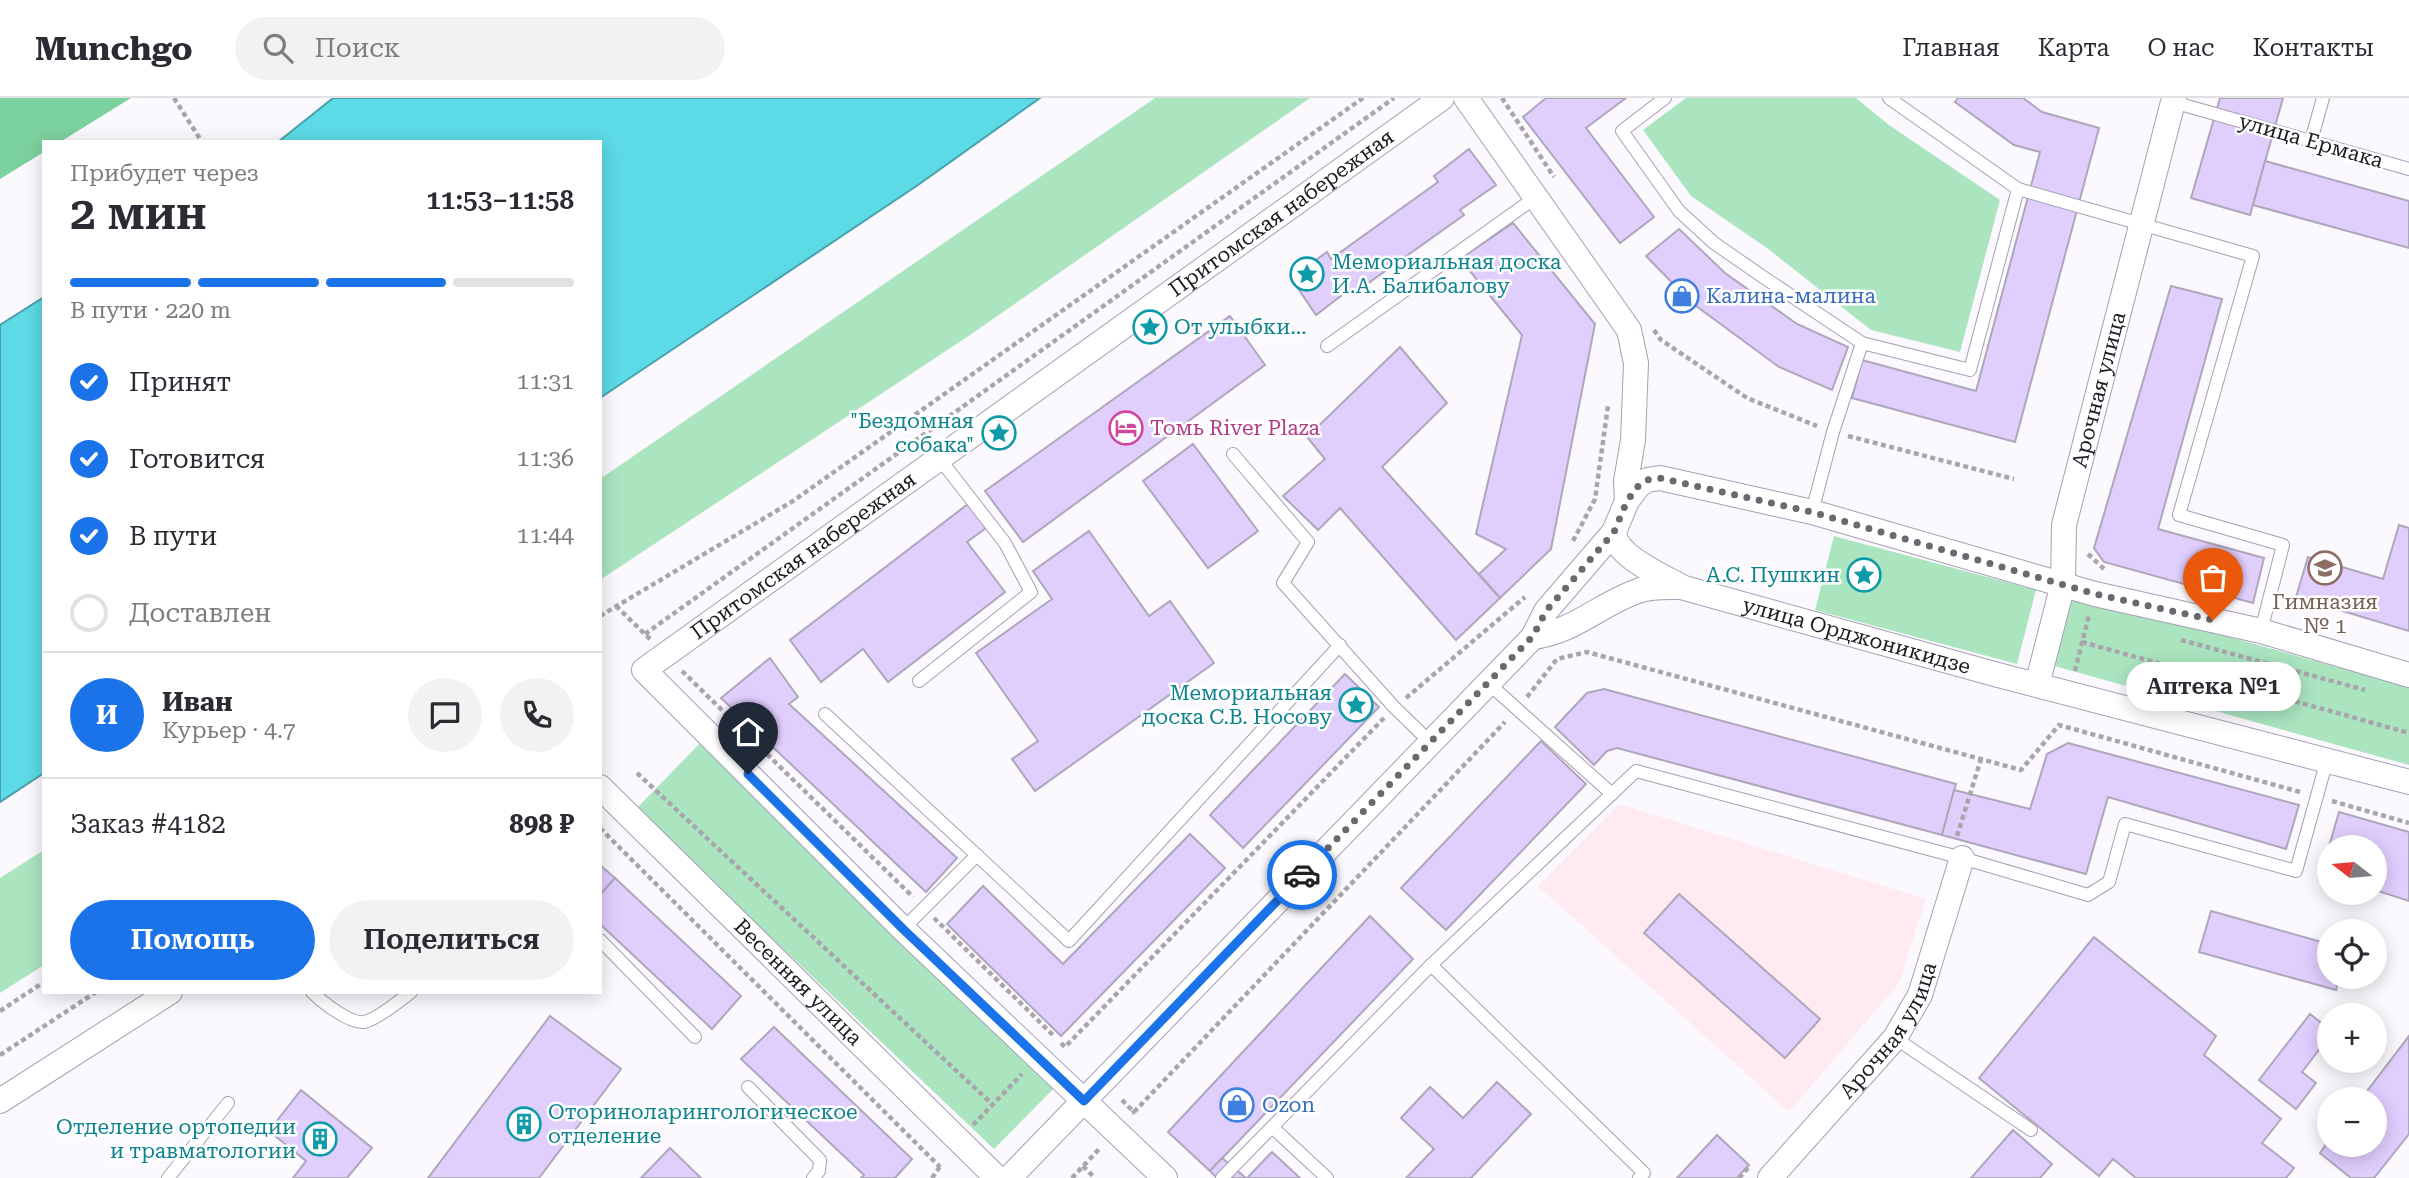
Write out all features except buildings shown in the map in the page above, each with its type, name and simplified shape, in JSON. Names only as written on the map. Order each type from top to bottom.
[{"type":"street","name":"Притомская набережная","points":[[903,929],[644,670],[1442,98]]},
{"type":"street","points":[[1465,98],[1629,330],[1636,363],[1633,440],[1626,481],[1627,501]]},
{"type":"street","name":"Арочная улица","points":[[2037,684],[2063,584],[2064,525],[2142,225],[2168,99]]},
{"type":"street","points":[[1009,1178],[1533,636],[1546,611],[1614,532],[1627,501],[1639,485],[1647,480],[1660,478],[1812,512],[2095,594],[2261,631],[2409,675]]},
{"type":"street","points":[[1614,532],[1614,540],[1622,551],[1681,587]]},
{"type":"street","name":"улица Орджоникидзе","points":[[1533,636],[1562,631],[1617,599],[1640,590],[1681,587],[2409,782]]},
{"type":"street","name":"Весенняя улица","points":[[602,789],[997,1178]]},
{"type":"street","name":"Арочная улица","points":[[1764,1168],[1895,1038],[1920,996],[1956,857]]},
{"type":"street","points":[[903,929],[1165,1178]]},
{"type":"street","points":[[0,1101],[167,994]]},
{"type":"lane","points":[[1665,98],[1622,131],[1679,211],[1714,243],[1862,344],[1969,370],[2018,189]]},
{"type":"lane","points":[[1889,98],[2018,189],[2253,256],[2179,515],[2283,545],[2261,631]]},
{"type":"lane","points":[[2311,141],[2323,98]]},
{"type":"lane","name":"улица Ермака","points":[[2168,99],[2409,169]]},
{"type":"lane","points":[[1327,346],[1536,197]]},
{"type":"lane","points":[[1812,512],[1833,432],[1862,344]]},
{"type":"lane","points":[[1233,454],[1308,542],[1283,583],[1430,742]]},
{"type":"lane","points":[[919,681],[1031,592],[1005,543],[939,458]]},
{"type":"lane","points":[[825,714],[1069,941],[1340,645]]},
{"type":"lane","points":[[1488,682],[1612,794]]},
{"type":"lane","points":[[1222,1178],[1431,965],[1636,771],[2088,895],[2109,883],[2125,824],[2296,871],[2327,760]]},
{"type":"lane","points":[[903,929],[977,855]]},
{"type":"lane","points":[[602,942],[695,1037]]},
{"type":"lane","points":[[1431,965],[1644,1172],[1639,1178]]},
{"type":"lane","points":[[315,994],[321,1001],[354,1021],[366,1022],[408,994]]},
{"type":"lane","points":[[1895,1038],[2032,1130]]},
{"type":"lane","points":[[748,1087],[820,1160],[819,1171],[813,1178]]},
{"type":"lane","points":[[167,1178],[228,1103]]},
{"type":"lane","points":[[1272,1128],[1327,1178]]},
{"type":"path","points":[[174,98],[201,140]]},
{"type":"path","points":[[602,615],[793,501],[1363,98]]},
{"type":"path","points":[[645,634],[1394,98]]},
{"type":"path","points":[[1502,98],[1561,189]]},
{"type":"path","points":[[1653,329],[1661,340],[1747,398],[1833,432],[2014,479]]},
{"type":"path","points":[[1572,543],[1595,499],[1610,395]]},
{"type":"path","points":[[617,606],[1065,1047],[1395,707],[1534,588]]},
{"type":"path","points":[[2073,678],[2091,607]]},
{"type":"path","points":[[2169,637],[2369,691]]},
{"type":"path","points":[[2082,642],[2409,733]]},
{"type":"path","points":[[1134,1112],[1517,709],[1557,659],[1587,652],[2021,769],[2059,725],[2409,823]]},
{"type":"path","points":[[1956,857],[1981,759]]},
{"type":"path","points":[[636,773],[992,1104]]},
{"type":"path","points":[[602,830],[940,1167]]},
{"type":"path","points":[[0,1011],[42,983]]},
{"type":"path","points":[[0,1055],[93,994]]},
{"type":"path","points":[[1083,1166],[1096,1178]]},
{"type":"path","points":[[1739,1178],[1764,1168]]},
{"type":"shaded area","points":[[1619,804],[1926,899],[1899,983],[1789,1112],[1538,886]]},
{"type":"green space","points":[[0,98],[131,98],[63,140],[42,140],[42,153],[0,179]]},
{"type":"green space","points":[[1155,98],[1310,98],[973,333],[602,579],[602,478]]},
{"type":"green space","points":[[1686,98],[1856,98],[1889,125],[2000,200],[1960,352],[1871,330],[1767,248],[1691,196],[1643,130]]},
{"type":"green space","points":[[1834,536],[2036,590],[2017,664],[1815,610]]},
{"type":"green space","points":[[2071,593],[2409,687],[2409,765],[2051,665]]},
{"type":"green space","points":[[705,738],[1067,1075],[994,1149],[636,809]]},
{"type":"green space","points":[[42,851],[42,966],[0,993],[0,878]]},
{"type":"water","points":[[333,98],[1040,98],[918,185],[602,397],[602,140],[280,140]]},
{"type":"water","points":[[42,298],[42,774],[0,802],[0,325]]},
{"type":"way so far","points":[[1302,875],[1533,636],[1546,611],[1614,532],[1627,501],[1639,485],[1647,480],[1678,480],[1812,512],[2095,594],[2213,620]]},
{"type":"place","name":"Мемориальная доска И.А. Балибалову","points":[[1307,274]]},
{"type":"place","name":"Калина-малина","points":[[1682,296]]},
{"type":"place","name":"От улыбки...","points":[[1150,327]]},
{"type":"place","name":"Томь River Plaza","points":[[1126,428]]},
{"type":"place","name":"\"Бездомная собака\"","points":[[999,433]]},
{"type":"place","name":"Гимназия № 1","points":[[2325,568]]},
{"type":"place","name":"А.С. Пушкин","points":[[1864,575]]},
{"type":"place","name":"Аптека №1","points":[[2213,620]]},
{"type":"place","name":"Мемориальная доска С.В. Носову","points":[[1356,705]]},
{"type":"place","name":"Ozon","points":[[1237,1105]]},
{"type":"place","name":"Оториноларингологическое отделение","points":[[524,1124]]},
{"type":"place","name":"Отделение ортопедии и травматологии","points":[[320,1139]]},
{"type":"route","points":[[748,774],[903,929],[1084,1101],[1302,875]]}]
